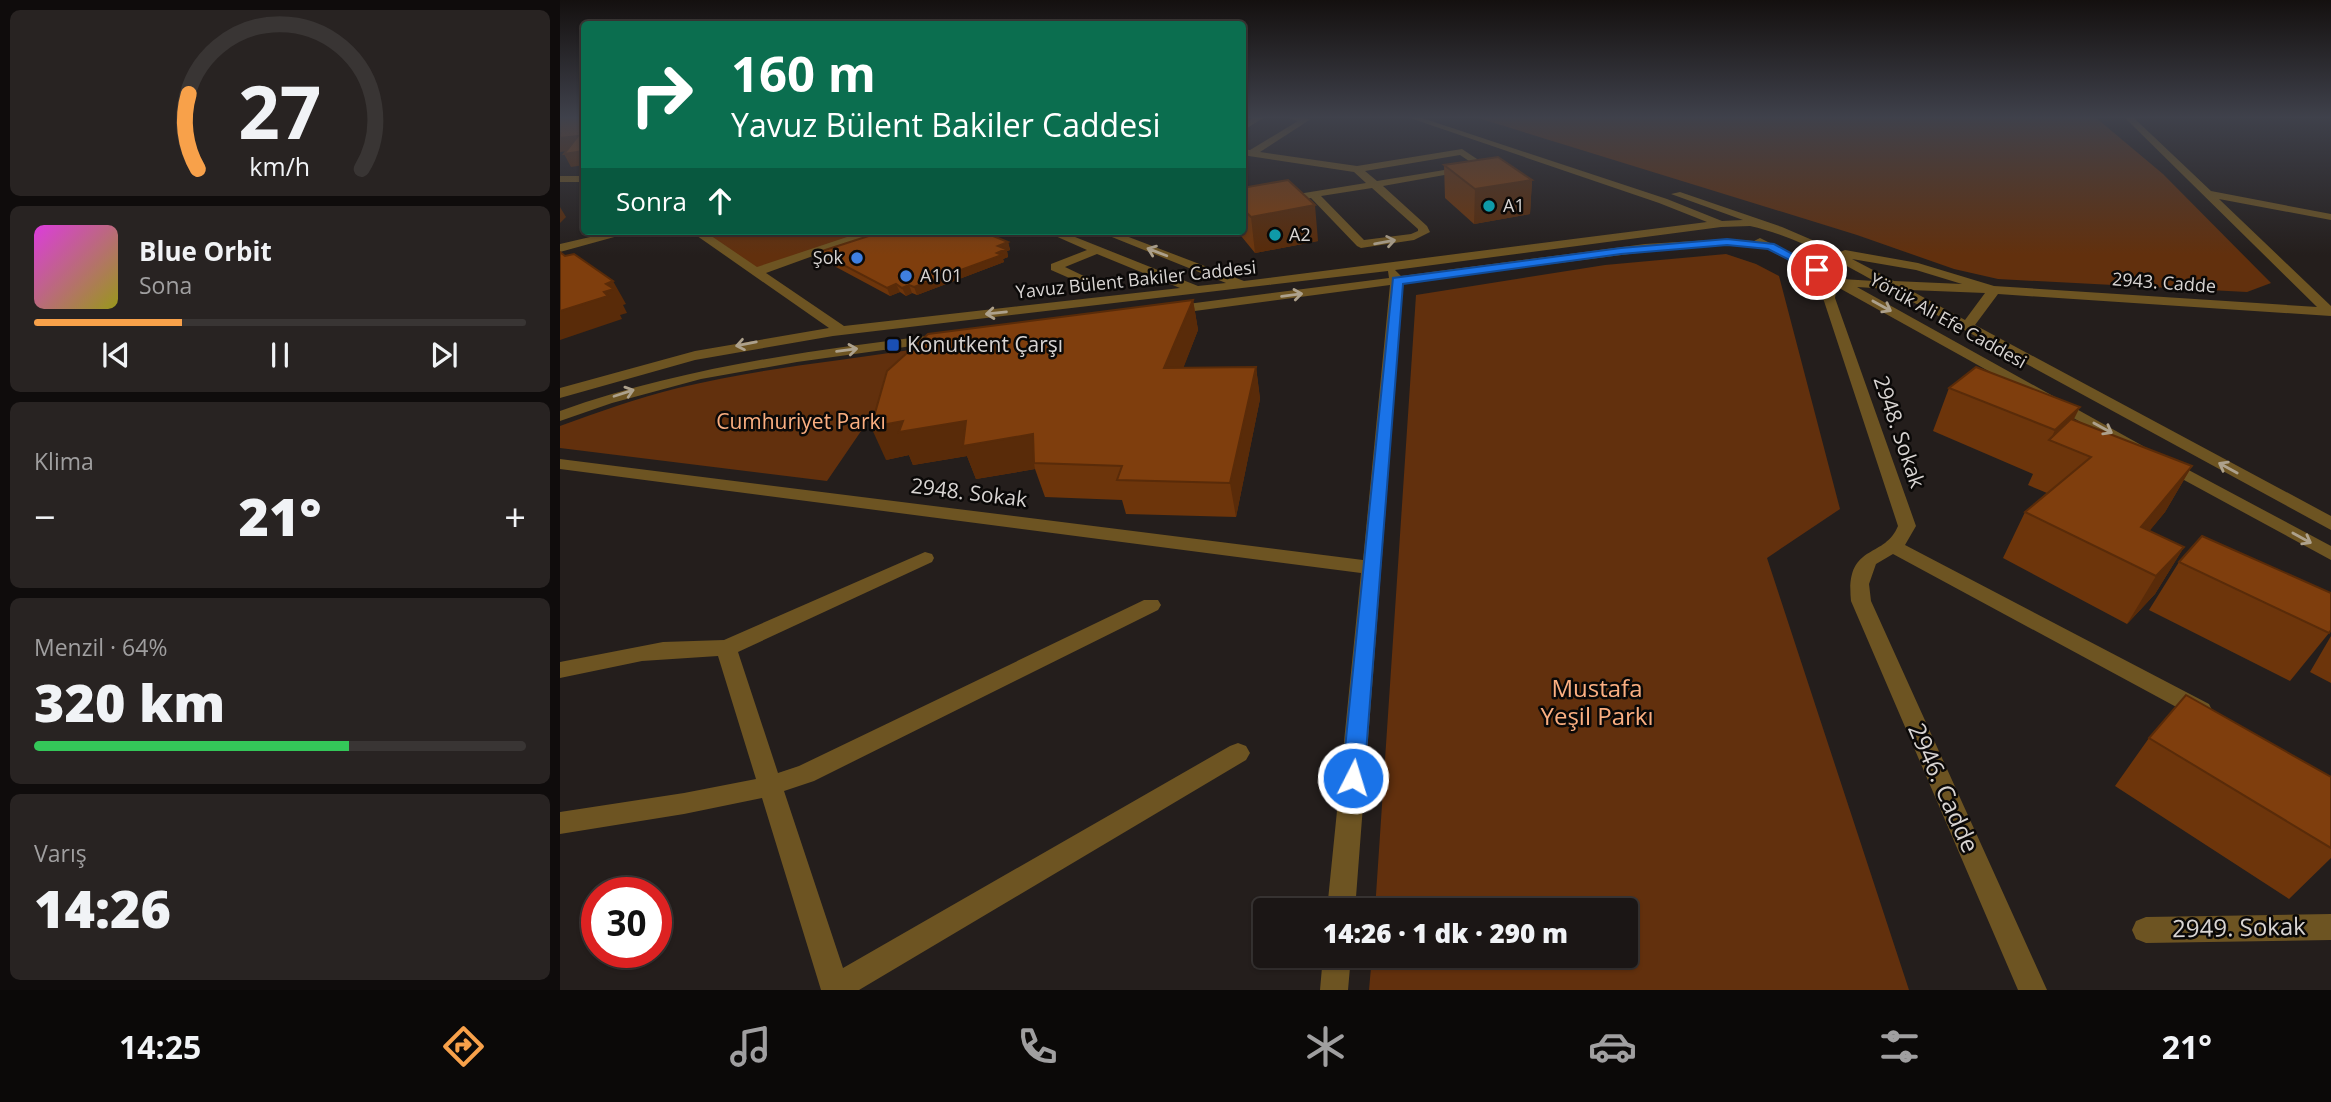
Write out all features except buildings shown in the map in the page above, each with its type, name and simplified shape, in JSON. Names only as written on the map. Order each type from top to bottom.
[{"type":"street","points":[[1319,163],[1357,169],[1393,163]]},
{"type":"street","points":[[1246,205],[1484,167],[1478,163]]},
{"type":"street","name":"Yörük Ali Efe Caddesi","points":[[1550,163],[1663,201],[1770,246],[2331,555]]},
{"type":"street","name":"Yörük Ali Efe Caddesi","points":[[1579,163],[1778,229],[1832,253],[2331,524]]},
{"type":"street","points":[[2176,163],[2330,312]]},
{"type":"street","points":[[1314,195],[1361,244],[1414,237],[1424,232],[1423,228],[1357,169]]},
{"type":"street","points":[[560,178],[581,179]]},
{"type":"street","points":[[2208,194],[2331,217]]},
{"type":"street","points":[[1721,224],[1750,223],[1778,229]]},
{"type":"street","name":"Yavuz Bülent Bakiler Caddesi","points":[[1160,311],[1248,300],[1394,274],[1721,224]]},
{"type":"street","points":[[560,248],[614,235]]},
{"type":"street","points":[[702,235],[841,330]]},
{"type":"street","points":[[756,272],[864,235]]},
{"type":"street","points":[[1060,235],[1197,291],[1200,306]]},
{"type":"street","points":[[1113,235],[1243,285],[1248,300]]},
{"type":"street","name":"Yavuz Bülent Bakiler Caddesi","points":[[560,393],[692,354],[769,339],[841,330],[1243,285],[1394,274],[1686,244],[1747,243],[1770,246]]},
{"type":"street","points":[[1097,250],[1055,267],[1103,288]]},
{"type":"street","name":"2943. Cadde","points":[[1832,253],[1918,267],[1994,290]]},
{"type":"street","points":[[1342,898],[1372,568],[1394,274]]},
{"type":"street","name":"2943. Cadde","points":[[1842,284],[1994,290],[2330,312]]},
{"type":"street","name":"2948. Sokak","points":[[1842,284],[1830,289],[1829,298],[1907,526],[1895,547]]},
{"type":"street","points":[[1967,326],[1994,290]]},
{"type":"street","points":[[560,416],[619,394],[696,374],[960,336]]},
{"type":"street","name":"2948. Sokak","points":[[560,464],[1372,568]]},
{"type":"street","points":[[1895,547],[2213,717]]},
{"type":"street","name":"2946. Cadde","points":[[1895,547],[1868,560],[1859,583],[1865,611],[2033,990]]},
{"type":"street","points":[[560,670],[647,652],[704,647],[726,648],[925,558]]},
{"type":"street","points":[[560,823],[770,786],[806,774],[1151,605]]},
{"type":"street","points":[[726,648],[835,988],[1238,753]]},
{"type":"street","name":"2949. Sokak","points":[[2146,930],[2331,927]]},
{"type":"street","points":[[1334,990],[1336,968]]},
{"type":"green space","points":[[1625,163],[2150,163],[2271,283],[2247,292],[1998,279],[1954,269],[1857,235]]},
{"type":"green space","points":[[702,235],[864,235],[756,272]]},
{"type":"green space","name":"Mustafa Yeşil Parkı","points":[[1726,254],[1756,264],[1779,276],[1840,509],[1767,558],[1909,990],[1369,990],[1371,968],[1638,968],[1638,898],[1376,898],[1416,295],[1605,265]]},
{"type":"green space","name":"Cumhuriyet Parkı","points":[[917,349],[827,481],[560,448],[560,426],[663,392],[767,370]]},
{"type":"place","name":"A1","points":[[1489,206]]},
{"type":"place","name":"A2","points":[[1275,235]]},
{"type":"place","name":"Şok","points":[[857,258]]},
{"type":"place","name":"A101","points":[[906,276]]},
{"type":"place","name":"Konutkent Çarşı","points":[[893,345]]},
{"type":"route","points":[[1353,778],[1397,281],[1621,251],[1727,242],[1770,246],[1817,270]]}]
